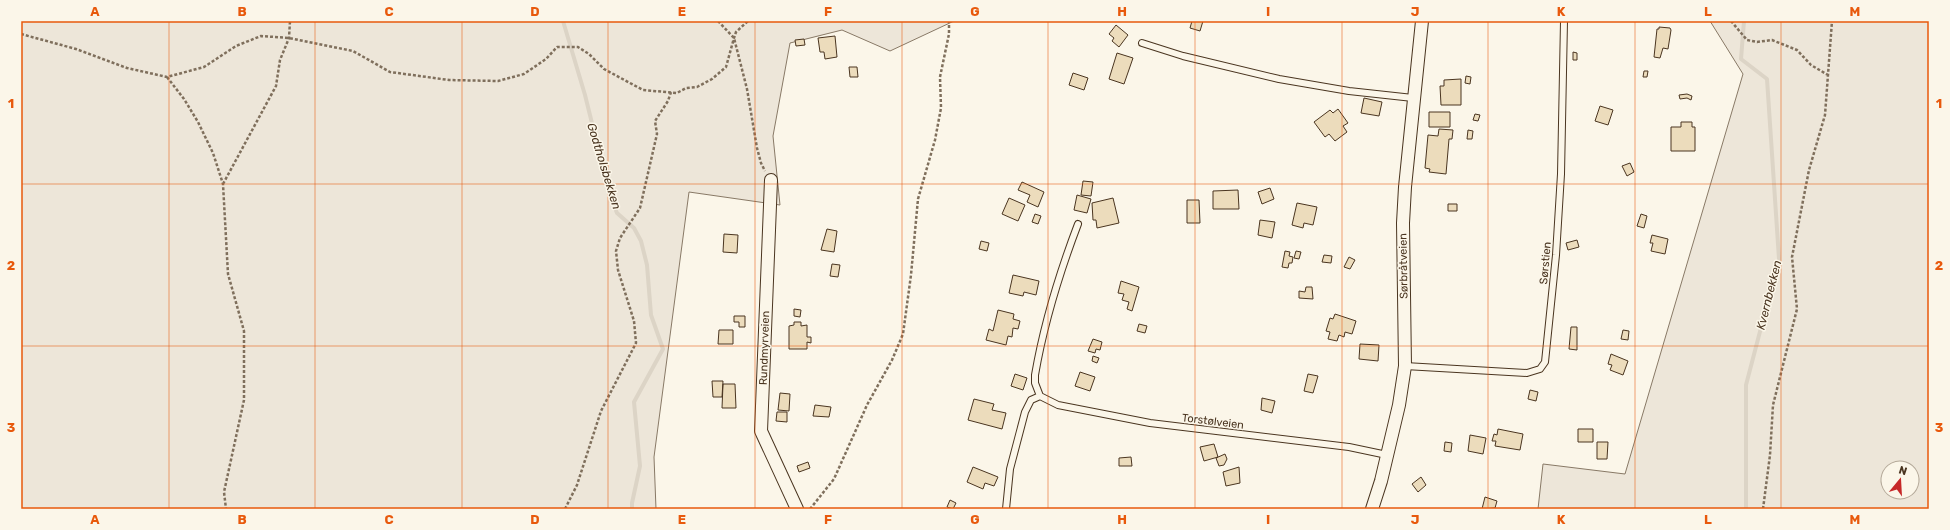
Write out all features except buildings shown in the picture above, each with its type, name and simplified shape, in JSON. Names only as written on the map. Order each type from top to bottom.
[{"type":"street","name":"Sørbråtveien","points":[[1372,509],[1399,405],[1404,366],[1403,223],[1422,21]]},
{"type":"street","name":"Rundmyrveien","points":[[771,180],[761,431],[797,509]]},
{"type":"lane","name":"Sørstien","points":[[1404,366],[1527,373],[1540,369],[1544,362],[1548,346],[1561,181],[1564,21]]},
{"type":"lane","points":[[1142,43],[1183,56],[1279,79],[1349,91],[1414,98]]},
{"type":"lane","points":[[1007,506],[1010,469],[1025,412],[1031,400],[1040,396],[1035,383],[1035,375],[1044,327],[1060,270],[1078,224]]},
{"type":"lane","name":"Torstølveien","points":[[1040,396],[1058,405],[1150,423],[1349,447],[1387,455]]},
{"type":"path","points":[[223,184],[276,86],[280,60],[289,38],[290,21]]},
{"type":"path","points":[[718,21],[734,38],[747,89],[761,164],[771,180]]},
{"type":"path","points":[[21,34],[76,49],[127,68],[167,77],[204,67],[236,46],[261,36],[289,38],[353,51],[390,72],[449,80],[498,81],[524,74],[546,59],[557,47],[578,47],[589,54],[604,69],[643,90],[677,92],[686,88],[697,87],[712,79],[726,67],[736,32],[748,21]]},
{"type":"path","points":[[810,509],[834,479],[868,405],[892,360],[903,334],[912,275],[918,199],[935,140],[941,108],[940,77],[949,34],[949,21]]},
{"type":"path","points":[[1731,21],[1747,40],[1757,42],[1772,40],[1797,50],[1811,65],[1828,75]]},
{"type":"path","points":[[1763,509],[1770,455],[1773,405],[1797,309],[1792,257],[1809,170],[1825,115],[1832,21]]},
{"type":"path","points":[[167,77],[184,98],[198,122],[212,153],[223,184],[228,274],[244,331],[244,400],[239,417],[224,492],[226,509]]},
{"type":"path","points":[[565,509],[577,485],[601,411],[636,343],[634,321],[618,270],[616,251],[620,238],[635,218],[640,208],[657,134],[655,121],[668,101],[671,92]]},
{"type":"shaded area","points":[[21,21],[954,21],[890,51],[842,30],[790,43],[773,136],[780,205],[689,192],[654,457],[656,509],[21,509]]},
{"type":"shaded area","points":[[1710,21],[1929,21],[1929,509],[1538,509],[1543,464],[1625,474],[1743,74]]},
{"type":"waterway","name":"Godtholsbekken","points":[[563,21],[585,95],[610,196],[617,213],[634,228],[641,241],[647,265],[651,315],[663,349],[634,402],[640,466],[632,509]]},
{"type":"waterway","name":"Kvernbekken","points":[[1744,21],[1741,59],[1767,79],[1779,259],[1746,385],[1746,509]]}]
